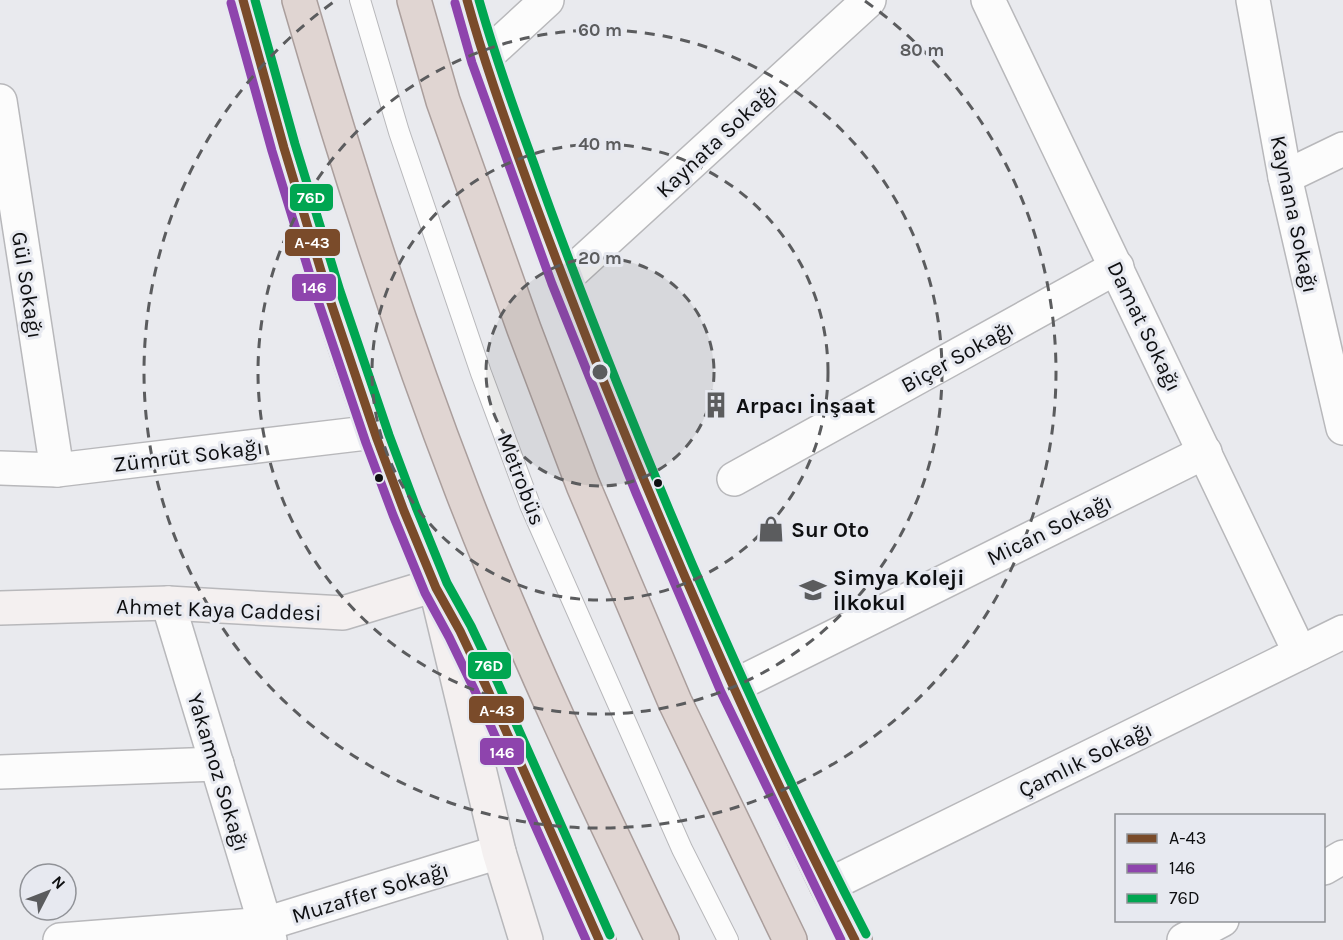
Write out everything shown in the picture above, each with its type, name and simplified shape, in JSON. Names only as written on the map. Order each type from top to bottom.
[{"type":"highway","points":[[299,0],[344,155],[403,331],[462,491],[564,734],[662,940]]},
{"type":"highway","points":[[414,0],[447,112],[583,485],[675,702],[790,940]]},
{"type":"main road","points":[[243,0],[310,239],[375,432],[435,585],[486,687],[599,940]]},
{"type":"main road","points":[[467,0],[483,59],[563,280],[647,489],[732,687],[855,940]]},
{"type":"street","points":[[483,59],[547,0]]},
{"type":"street","name":"Kaynata Sokağı","points":[[563,280],[869,0]]},
{"type":"street","name":"Damat Sokağı","points":[[988,0],[1300,653]]},
{"type":"street","name":"Kaynana Sokağı","points":[[1253,0],[1285,177],[1343,428]]},
{"type":"street","name":"Gül Sokağı","points":[[0,101],[57,470]]},
{"type":"street","points":[[1285,177],[1343,149]]},
{"type":"street","name":"Biçer Sokağı","points":[[735,479],[1117,267]]},
{"type":"street","name":"Zümrüt Sokağı","points":[[0,468],[57,470],[375,432]]},
{"type":"street","name":"Mican Sokağı","points":[[732,687],[1205,452]]},
{"type":"street","points":[[435,585],[499,852],[526,940]]},
{"type":"street","name":"Ahmet Kaya Caddesi","points":[[0,609],[168,603],[343,614],[435,585]]},
{"type":"street","name":"Yakamoz Sokağı","points":[[168,603],[268,932]]},
{"type":"street","name":"Çamlık Sokağı","points":[[827,886],[1343,632]]},
{"type":"street","points":[[0,772],[217,764]]},
{"type":"street","name":"Muzaffer Sokağı","points":[[60,940],[268,932],[499,852]]},
{"type":"street","points":[[1325,867],[1343,858]]},
{"type":"street","points":[[1184,940],[1220,922]]},
{"type":"lane","name":"Metrobüs","points":[[360,0],[399,132],[481,373],[530,505],[682,849],[728,940]]},
{"type":"transit line","name":"A-43","points":[[243,0],[328,294],[404,511],[436,588],[460,631],[486,686],[599,940]]},
{"type":"transit line","name":"76D","points":[[255,0],[295,144],[340,291],[416,507],[447,583],[471,626],[497,681],[610,935]]},
{"type":"transit line","name":"A-43","points":[[467,0],[493,86],[533,197],[634,455],[755,735],[855,940]]},
{"type":"transit line","name":"76D","points":[[479,0],[505,83],[554,219],[645,453],[766,730],[866,934]]},
{"type":"transit line","name":"146","points":[[231,3],[272,151],[317,298],[393,515],[425,593],[475,691],[586,940]]},
{"type":"transit line","name":"146","points":[[455,3],[472,63],[552,284],[636,493],[721,692],[841,940]]},
{"type":"place","name":"Arpacı İnşaat","points":[[716,405]]},
{"type":"place","name":"Sur Oto","points":[[771,529]]},
{"type":"place","name":"Simya Koleji İlkokul","points":[[813,590]]}]
